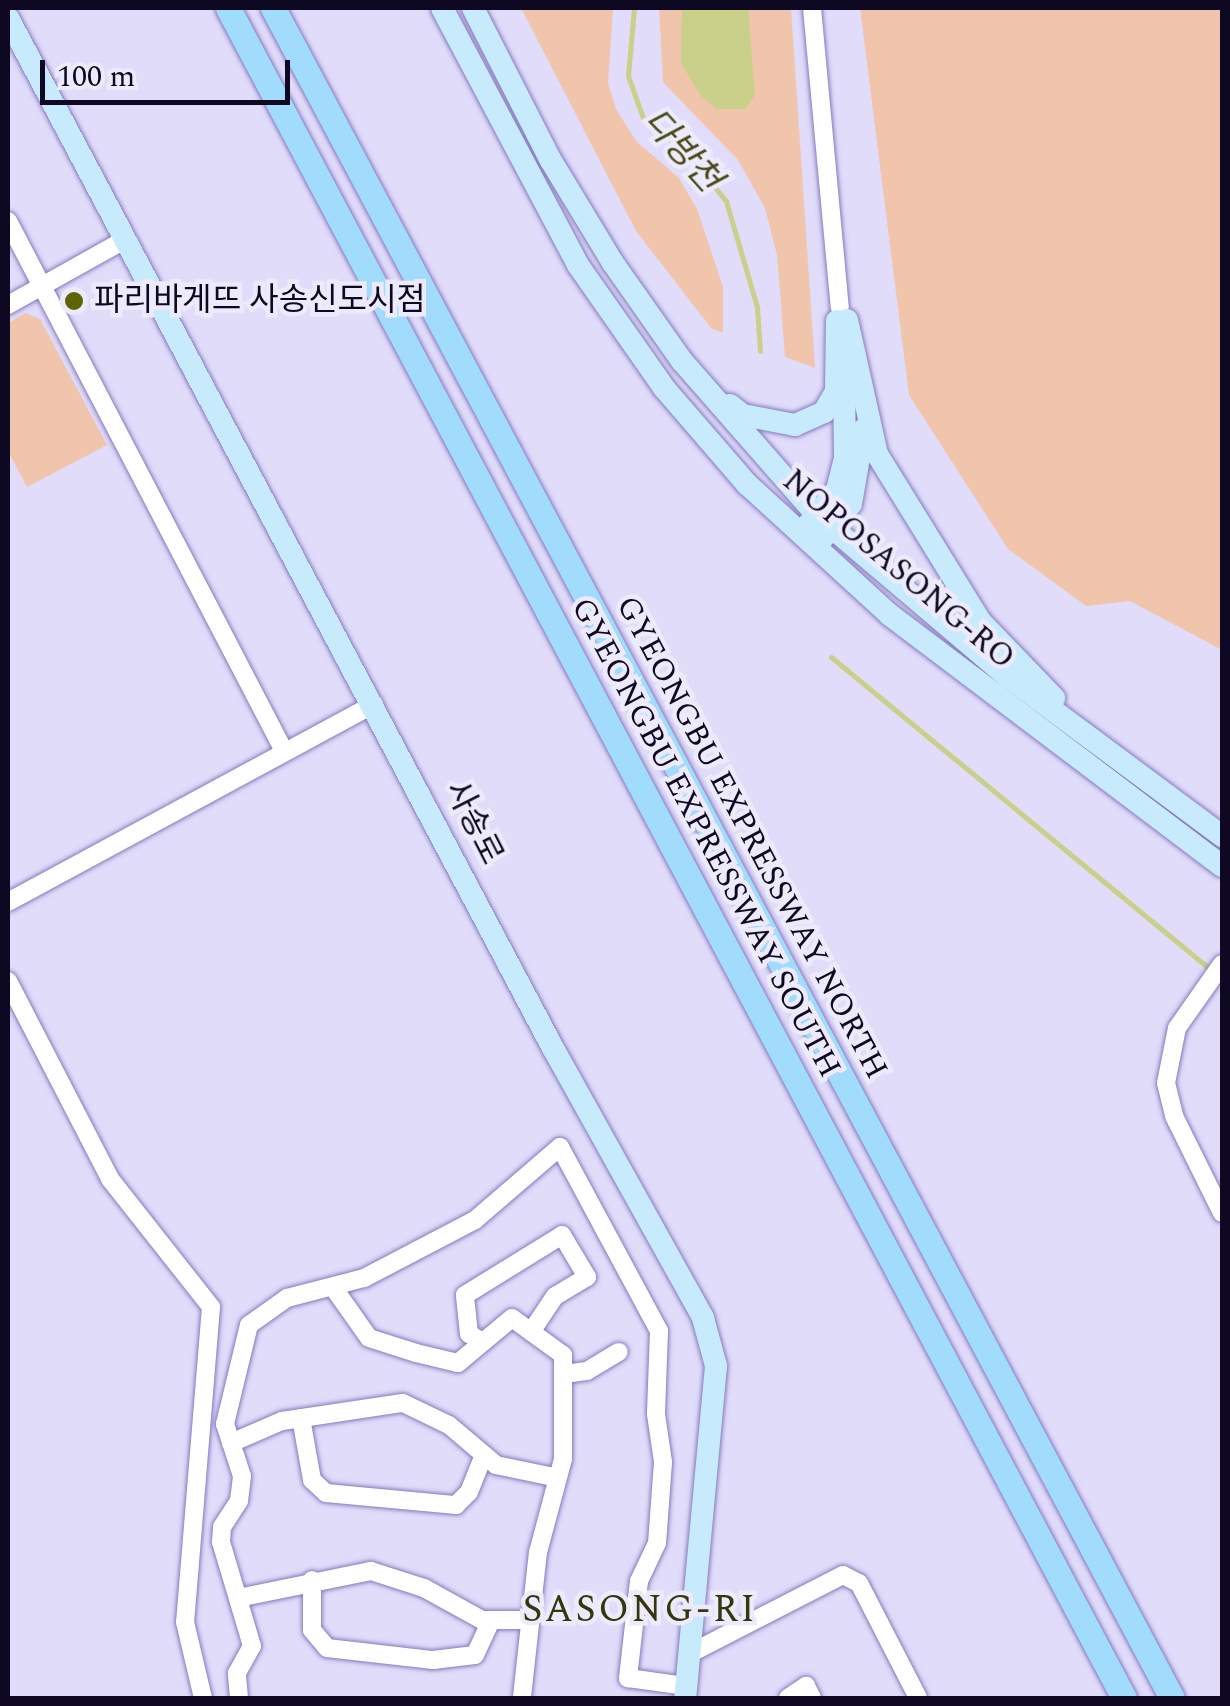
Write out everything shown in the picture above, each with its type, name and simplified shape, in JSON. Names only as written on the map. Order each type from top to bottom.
[{"type":"highway","name":"GYEONGBU EXPRESSWAY SOUTH","points":[[228,8],[1124,1698]]},
{"type":"highway","name":"GYEONGBU EXPRESSWAY NORTH","points":[[273,8],[1172,1698]]},
{"type":"main road","name":"NOPOSASONG-RO","points":[[442,8],[578,266],[618,328],[806,542],[1222,866]]},
{"type":"main road","name":"NOPOSASONG-RO","points":[[472,8],[550,159],[613,263],[693,372],[824,522],[1008,677],[1222,836]]},
{"type":"main road","name":"사송로","points":[[8,18],[553,1048],[703,1318],[716,1366],[686,1692]]},
{"type":"main road","points":[[806,542],[824,522],[851,504],[864,432],[841,316]]},
{"type":"main road","points":[[693,372],[743,415],[796,426],[809,422],[836,391],[841,316]]},
{"type":"main road","points":[[841,316],[877,454],[936,558],[980,621],[1099,743]]},
{"type":"street","points":[[812,8],[841,316]]},
{"type":"street","points":[[8,223],[284,751]]},
{"type":"street","points":[[8,305],[126,239]]},
{"type":"street","points":[[8,902],[374,704]]},
{"type":"street","points":[[1222,964],[1177,1028],[1166,1083],[1174,1116],[1222,1214]]},
{"type":"street","points":[[8,980],[110,1179],[210,1308],[186,1622],[204,1698]]},
{"type":"street","points":[[239,1698],[237,1673],[252,1646],[221,1542],[242,1476],[231,1442],[228,1393],[248,1325],[287,1298],[364,1278],[476,1220],[560,1146],[659,1331],[656,1414],[663,1462],[657,1543],[640,1581],[628,1678],[686,1692]]},
{"type":"street","points":[[483,1342],[469,1334],[465,1295],[562,1235],[587,1277],[555,1296],[531,1332]]},
{"type":"street","points":[[333,1287],[369,1338],[458,1364],[512,1318],[563,1355],[566,1374],[558,1478],[528,1620],[522,1698]]},
{"type":"street","points":[[566,1374],[587,1371],[619,1352]]},
{"type":"street","points":[[231,1442],[300,1418],[403,1403],[450,1425],[496,1465],[558,1478]]},
{"type":"street","points":[[300,1418],[312,1480],[326,1493],[456,1505],[469,1492],[484,1454]]},
{"type":"street","points":[[238,1598],[371,1570],[492,1621],[528,1620]]},
{"type":"street","points":[[689,1654],[843,1575],[859,1584],[918,1698]]},
{"type":"street","points":[[312,1580],[312,1630],[327,1648],[434,1660],[475,1655],[492,1621]]},
{"type":"street","points":[[788,1698],[806,1686],[812,1698]]},
{"type":"shaded area","points":[[521,8],[613,8],[608,83],[616,109],[636,141],[679,178],[697,209],[723,287],[723,333],[711,328],[636,231]]},
{"type":"shaded area","points":[[659,8],[791,8],[815,368],[785,357],[777,255],[765,208],[738,160],[663,82]]},
{"type":"shaded area","points":[[682,8],[748,8],[755,95],[745,109],[717,109],[700,95],[681,63]]},
{"type":"shaded area","points":[[860,8],[1222,8],[1222,650],[1130,601],[1086,606],[1008,549],[909,395]]},
{"type":"shaded area","points":[[26,313],[40,319],[107,445],[27,487],[8,451],[8,323]]},
{"type":"waterway","name":"다방천","points":[[634,8],[628,76],[643,118],[687,153],[726,201],[757,307],[760,351]]},
{"type":"waterway","points":[[831,657],[1222,979]]},
{"type":"place","name":"파리바게뜨 사송신도시점","points":[[74,301]]},
{"type":"district","name":"SASONG-RI","points":[[640,1611]]}]
